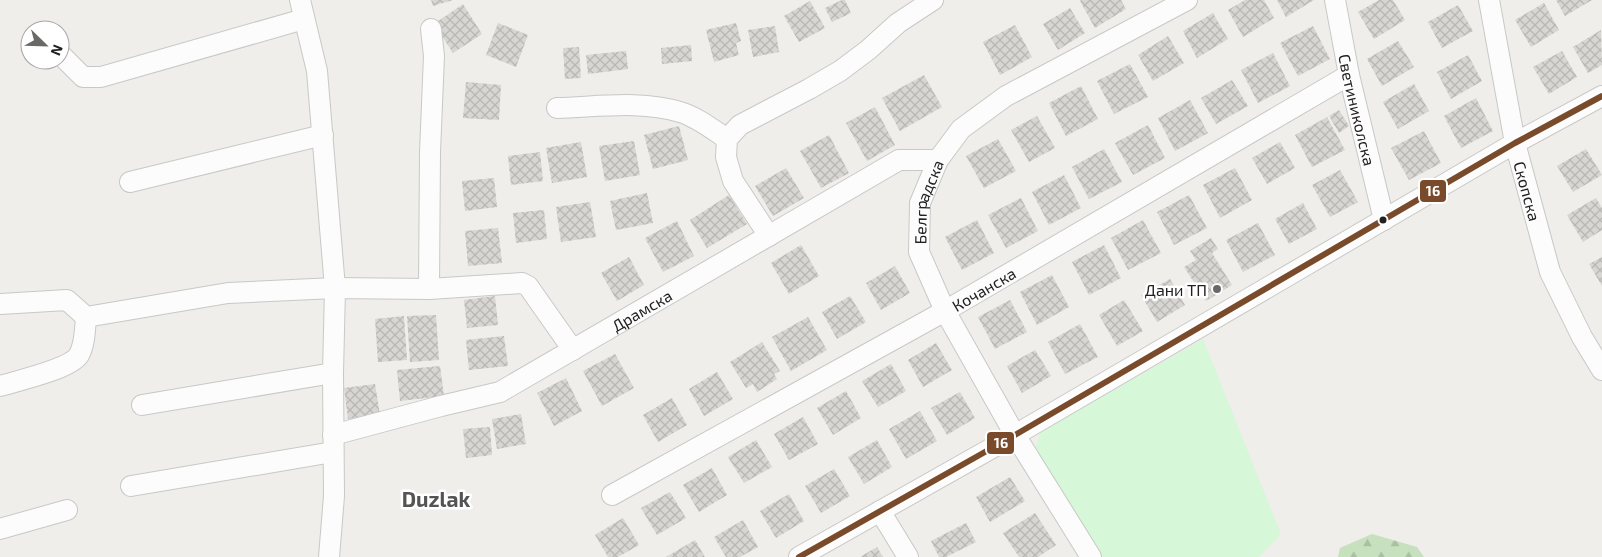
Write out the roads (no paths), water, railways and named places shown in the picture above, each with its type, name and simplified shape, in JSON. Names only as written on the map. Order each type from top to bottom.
[{"type":"street","points":[[769,236],[733,181],[726,157],[727,138],[740,125],[840,71],[868,50],[898,23],[933,0]]},
{"type":"street","name":"Белградска","points":[[1091,557],[1015,435],[945,311],[919,252],[920,203],[938,160],[961,129],[1006,96],[1187,0]]},
{"type":"street","name":"Светиниколска","points":[[1334,0],[1349,75],[1384,220]]},
{"type":"street","name":"Скопска","points":[[1489,0],[1515,143],[1550,272],[1582,336],[1602,370]]},
{"type":"street","points":[[70,65],[83,77],[101,76],[302,9],[317,71],[335,288],[333,373],[334,496],[329,557]]},
{"type":"street","points":[[429,289],[430,152],[434,56],[431,29]]},
{"type":"street","name":"Кочанска","points":[[612,495],[945,311],[1349,75]]},
{"type":"street","points":[[799,557],[1015,435],[1515,143],[1602,96]]},
{"type":"street","points":[[557,108],[632,105],[663,108],[693,117],[727,138]]},
{"type":"street","points":[[130,182],[323,135]]},
{"type":"street","name":"Драмска","points":[[131,486],[333,444],[441,406],[500,392],[899,160],[938,160]]},
{"type":"street","points":[[86,317],[228,293],[335,288],[429,289],[522,283],[528,286],[573,350]]},
{"type":"street","points":[[0,304],[67,300],[86,317]]},
{"type":"street","points":[[0,386],[68,365],[78,356],[82,345],[86,317]]},
{"type":"street","points":[[142,404],[333,373]]},
{"type":"street","points":[[0,529],[67,510]]},
{"type":"street","points":[[880,511],[908,557]]},
{"type":"place","name":"Дани ТП","points":[[1217,289]]},
{"type":"district","name":"Duzlak","points":[[436,498]]}]
